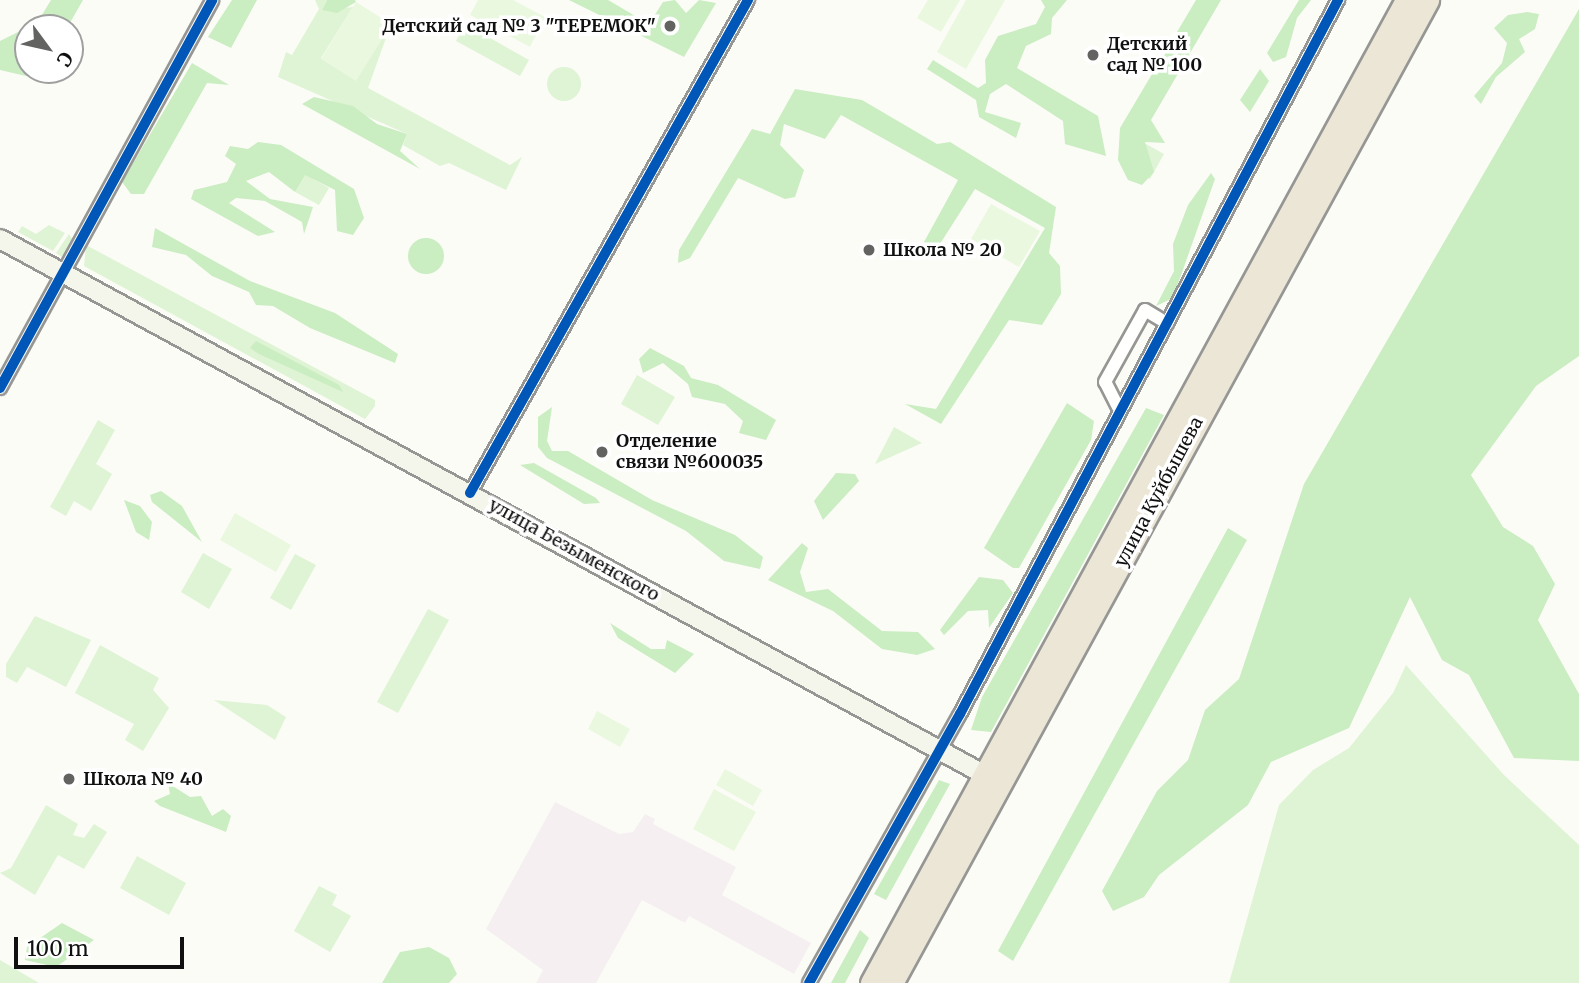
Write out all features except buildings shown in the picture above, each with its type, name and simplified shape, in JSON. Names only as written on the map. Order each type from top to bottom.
[{"type":"highway","name":"улица Куйбышева","points":[[891,983],[992,780],[1407,0]]},
{"type":"highway","name":"улица Куйбышева","points":[[872,983],[992,780],[1427,0]]},
{"type":"main road","name":"улица Безыменского","points":[[0,239],[992,780]]},
{"type":"street","points":[[0,388],[212,0]]},
{"type":"street","points":[[470,493],[748,0]]},
{"type":"street","points":[[809,983],[939,751],[1118,407],[1167,323],[1338,0]]},
{"type":"street","points":[[1118,407],[1105,382],[1146,310],[1167,323]]},
{"type":"shaded area","points":[[555,802],[619,834],[633,832],[645,814],[655,819],[653,824],[736,867],[722,895],[811,943],[794,974],[689,916],[685,923],[642,900],[596,983],[536,983],[543,970],[486,929]]},
{"type":"green space","points":[[51,0],[83,0],[75,14],[42,14]]},
{"type":"green space","points":[[232,0],[257,0],[231,48],[208,37]]},
{"type":"green space","points":[[315,0],[327,0],[322,10],[353,7],[321,58],[356,80],[391,24],[368,88],[510,165],[522,157],[506,190],[449,163],[440,166],[403,145],[407,134],[278,77],[286,52],[292,55],[319,9]]},
{"type":"green space","points":[[327,0],[356,2],[337,13],[322,10]]},
{"type":"green space","points":[[478,0],[513,0],[545,17],[530,47],[470,15]]},
{"type":"green space","name":"Детский сад № 3 \"ТЕРЕМОК\"","points":[[569,0],[608,0],[649,24],[663,2],[675,0],[686,13],[699,0],[716,3],[684,57]]},
{"type":"green space","points":[[928,0],[960,0],[941,32],[917,18]]},
{"type":"green space","points":[[966,0],[1005,0],[966,69],[937,52]]},
{"type":"green space","points":[[1041,0],[1067,0],[1052,18],[1051,34],[1026,46],[1017,68],[1098,116],[1106,156],[1065,144],[1063,121],[1006,84],[990,94],[985,112],[1021,123],[1016,138],[979,117],[976,100],[927,69],[933,60],[978,88],[986,83],[985,60],[998,36],[1036,24],[1045,7]]},
{"type":"green space","points":[[1196,0],[1221,0],[1151,120],[1165,143],[1145,142],[1154,172],[1142,185],[1128,180],[1118,160],[1120,128]]},
{"type":"green space","points":[[1299,0],[1311,0],[1297,18],[1286,57],[1273,62],[1267,53]]},
{"type":"green space","points":[[356,2],[391,24],[356,81],[321,59]]},
{"type":"green space","points":[[1579,9],[1579,356],[1536,386],[1471,475],[1503,527],[1533,546],[1555,584],[1538,620],[1579,694],[1579,761],[1514,758],[1469,675],[1442,660],[1410,597],[1349,728],[1271,762],[1248,805],[1159,875],[1144,897],[1113,911],[1102,891],[1157,791],[1188,760],[1205,710],[1239,679],[1304,484]]},
{"type":"green space","points":[[1527,12],[1539,14],[1535,29],[1519,39],[1525,52],[1496,77],[1481,104],[1474,96],[1502,63],[1507,43],[1494,28],[1508,15]]},
{"type":"green space","points":[[465,24],[529,60],[520,76],[456,41]]},
{"type":"green space","points":[[14,34],[14,73],[0,70],[0,41]]},
{"type":"green space","points":[[192,63],[229,85],[207,83],[144,194],[131,194],[122,182]]},
{"type":"green space","points":[[564,67],[576,72],[581,84],[576,96],[564,101],[552,96],[547,84],[552,72]]},
{"type":"green space","points":[[1260,69],[1269,81],[1250,112],[1240,100]]},
{"type":"green space","points":[[795,89],[862,100],[937,144],[950,142],[1056,207],[1049,253],[1060,266],[1061,294],[1042,325],[1009,320],[941,424],[905,404],[936,409],[1045,228],[975,189],[938,247],[928,251],[924,242],[958,180],[841,115],[825,139],[784,124],[780,145],[804,170],[795,197],[785,199],[738,178],[690,258],[678,263],[679,250],[752,129],[770,134]]},
{"type":"green space","points":[[314,97],[353,106],[377,124],[407,134],[400,151],[420,169],[302,104]]},
{"type":"green space","points":[[258,142],[281,145],[354,189],[364,218],[353,235],[337,231],[335,190],[305,175],[295,192],[269,172],[246,181],[270,199],[313,207],[304,234],[302,222],[265,201],[236,198],[229,203],[275,232],[258,236],[191,199],[194,190],[227,182],[236,164],[225,156],[230,146],[248,149]]},
{"type":"green space","points":[[1146,144],[1164,154],[1150,179],[1132,169]]},
{"type":"green space","points":[[1211,173],[1215,179],[1173,298],[1156,306],[1174,271],[1173,244],[1188,205]]},
{"type":"green space","points":[[305,174],[329,188],[319,205],[295,192]]},
{"type":"green space","points":[[991,204],[1040,231],[1019,267],[971,239]]},
{"type":"green space","points":[[49,225],[65,233],[53,251],[18,232],[22,226],[36,234]]},
{"type":"green space","points":[[155,228],[250,281],[335,313],[398,354],[395,363],[310,328],[273,306],[256,305],[249,292],[212,276],[186,255],[152,247]]},
{"type":"green space","points":[[69,234],[74,242],[62,257],[56,253]]},
{"type":"green space","points":[[426,238],[438,244],[444,256],[438,268],[426,274],[414,268],[408,256],[414,244]]},
{"type":"green space","points":[[86,245],[375,400],[375,406],[365,419],[84,266]]},
{"type":"green space","points":[[256,341],[339,385],[343,392],[259,354],[250,348]]},
{"type":"green space","points":[[650,348],[684,366],[691,378],[718,385],[776,420],[766,440],[739,433],[743,421],[725,404],[692,397],[688,384],[663,363],[643,373],[639,359]]},
{"type":"green space","points":[[637,375],[675,397],[658,425],[621,404]]},
{"type":"green space","points":[[1067,403],[1094,421],[1091,440],[1019,568],[1013,568],[984,548]]},
{"type":"green space","points":[[552,407],[547,441],[552,451],[568,451],[652,500],[735,535],[763,557],[760,569],[724,561],[686,531],[547,458],[538,447],[538,417]]},
{"type":"green space","points":[[1146,408],[1164,415],[991,732],[971,730],[982,697]]},
{"type":"green space","points":[[98,420],[115,430],[96,464],[112,474],[91,511],[74,501],[66,516],[50,507]]},
{"type":"green space","points":[[894,427],[922,443],[875,464]]},
{"type":"green space","points":[[534,463],[596,498],[600,503],[584,504],[520,465]]},
{"type":"green space","points":[[836,473],[855,474],[859,481],[823,520],[814,501]]},
{"type":"green space","points":[[161,491],[182,506],[202,542],[152,502],[150,495]]},
{"type":"green space","points":[[124,500],[140,506],[152,522],[149,540],[136,532]]},
{"type":"green space","points":[[235,513],[291,545],[276,572],[220,540]]},
{"type":"green space","points":[[1228,528],[1247,540],[1013,961],[998,951]]},
{"type":"green space","points":[[802,543],[808,548],[800,572],[806,592],[828,589],[882,631],[918,632],[935,649],[917,655],[882,649],[833,611],[768,580]]},
{"type":"green space","points":[[203,553],[232,569],[209,609],[181,592]]},
{"type":"green space","points":[[295,554],[316,565],[291,610],[270,598]]},
{"type":"green space","points":[[979,577],[1003,580],[1013,593],[989,628],[988,610],[968,611],[944,635],[940,630]]},
{"type":"green space","points":[[428,609],[449,620],[398,713],[377,702]]},
{"type":"green space","points":[[35,616],[91,640],[66,687],[27,667],[17,683],[6,677],[6,664]]},
{"type":"green space","points":[[610,623],[651,649],[665,649],[667,640],[694,654],[675,673],[618,638]]},
{"type":"green space","points":[[100,645],[159,678],[153,690],[169,708],[143,751],[125,740],[134,724],[75,693]]},
{"type":"green space","points":[[1406,665],[1504,775],[1579,845],[1579,983],[1229,983],[1279,805],[1313,770],[1349,748],[1393,693]]},
{"type":"green space","points":[[214,700],[267,705],[286,717],[275,740]]},
{"type":"green space","points":[[597,711],[630,729],[620,747],[588,729]]},
{"type":"green space","points":[[725,769],[762,790],[753,806],[716,785]]},
{"type":"green space","points":[[939,780],[950,784],[886,900],[874,894]]},
{"type":"green space","points":[[168,783],[190,797],[201,796],[212,816],[223,809],[231,816],[226,832],[160,806],[154,801],[170,794]]},
{"type":"green space","points":[[714,789],[756,812],[734,851],[693,829]]},
{"type":"green space","points":[[46,805],[78,824],[73,835],[84,838],[94,824],[107,832],[84,869],[58,855],[35,895],[0,873],[11,868]]},
{"type":"green space","points":[[137,856],[186,883],[169,915],[120,888]]},
{"type":"green space","points":[[319,886],[337,895],[332,905],[351,916],[330,952],[294,931]]},
{"type":"green space","points":[[62,923],[94,940],[56,967],[25,960],[27,947]]},
{"type":"green space","points":[[860,930],[869,938],[845,983],[831,983]]},
{"type":"green space","points":[[429,947],[449,958],[457,974],[449,983],[382,983],[400,952]]},
{"type":"green space","points":[[0,960],[39,983],[0,983]]},
{"type":"cycle path","points":[[0,388],[212,0]]},
{"type":"cycle path","points":[[470,493],[748,0]]},
{"type":"cycle path","points":[[809,983],[960,714],[1338,0]]},
{"type":"place","name":"Детский сад № 3 \"ТЕРЕМОК\"","points":[[670,26]]},
{"type":"place","name":"Детский сад № 100","points":[[1093,55]]},
{"type":"place","name":"Школа № 20","points":[[869,250]]},
{"type":"place","name":"Отделение связи №600035","points":[[602,452]]},
{"type":"place","name":"Школа № 40","points":[[69,779]]}]
